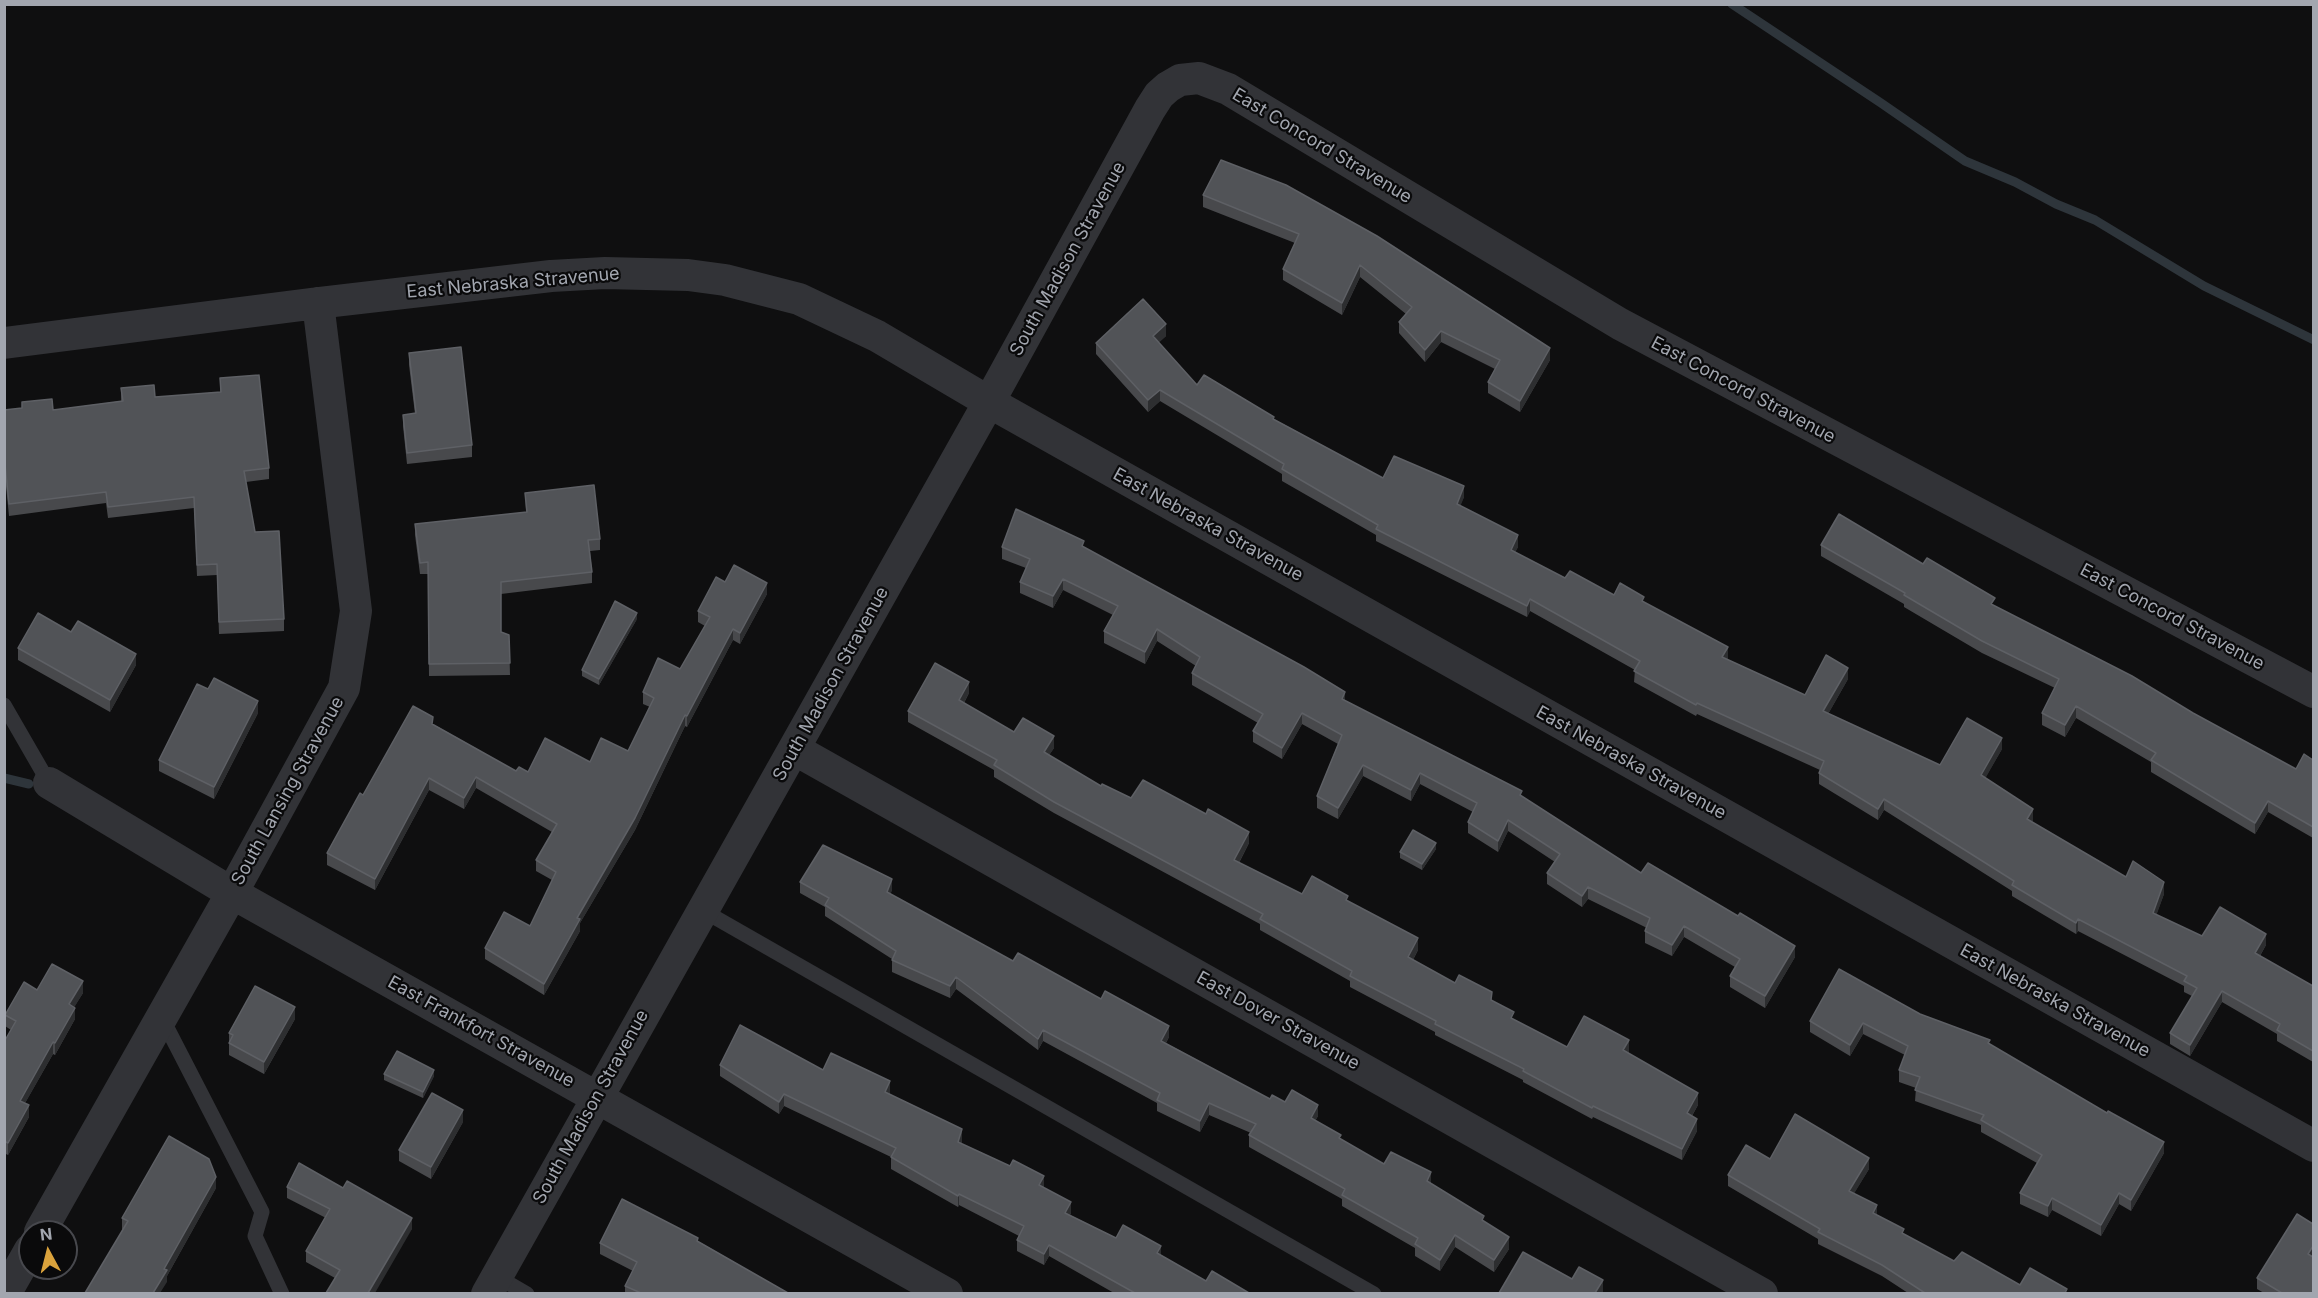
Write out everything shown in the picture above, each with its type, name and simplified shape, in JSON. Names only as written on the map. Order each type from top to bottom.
[{"type":"street","name":"East Concord Stravenue","points":[[1180,80],[1199,78],[1228,89],[1620,324],[2313,692]]},
{"type":"street","name":"South Madison Stravenue","points":[[491,1285],[989,402],[1150,109],[1159,95],[1180,80]]},
{"type":"street","name":"East Nebraska Stravenue","points":[[4,343],[495,282],[594,274],[650,273],[725,280],[799,299],[877,336],[989,402],[2313,1146]]},
{"type":"street","name":"South Lansing Stravenue","points":[[47,1220],[232,893],[344,688],[356,611],[318,303]]},
{"type":"street","name":"East Dover Stravenue","points":[[794,749],[1762,1293]]},
{"type":"street","name":"East Frankfort Stravenue","points":[[49,783],[232,893],[947,1293]]},
{"type":"street","points":[[5,1293],[18,1271]]},
{"type":"lane","points":[[4,705],[49,783]]},
{"type":"lane","points":[[702,910],[1374,1293]]},
{"type":"lane","points":[[162,1018],[262,1212],[255,1236],[282,1293]]},
{"type":"lane","points":[[491,1285],[527,1293]]},
{"type":"building","points":[[1221,160],[1286,185],[1377,236],[1550,348],[1520,401],[1488,382],[1500,360],[1441,331],[1425,350],[1399,322],[1412,307],[1360,265],[1342,303],[1283,269],[1299,234],[1203,195]]},
{"type":"building","points":[[1143,299],[1166,324],[1153,336],[1197,385],[1204,375],[1274,417],[1273,419],[1383,478],[1394,456],[1464,486],[1457,504],[1518,535],[1511,550],[1565,578],[1570,571],[1614,595],[1620,583],[1644,597],[1642,601],[1728,647],[1722,657],[1805,695],[1826,655],[1848,668],[1823,711],[1940,765],[1967,718],[2002,738],[1981,775],[2033,809],[2027,819],[2126,877],[2133,861],[2164,882],[2153,913],[2202,936],[2220,907],[2266,934],[2255,953],[2313,986],[2313,1051],[2277,1030],[2280,1024],[2222,991],[2190,1045],[2170,1033],[2197,988],[2184,981],[2187,976],[2078,919],[2076,923],[2012,885],[2014,881],[1884,799],[1878,809],[1819,773],[1824,761],[1697,703],[1696,705],[1634,671],[1640,661],[1530,599],[1527,606],[1376,529],[1378,525],[1282,469],[1284,464],[1160,390],[1148,400],[1096,343]]},
{"type":"building","points":[[461,347],[472,445],[407,453],[403,415],[416,413],[409,353]]},
{"type":"building","points":[[259,375],[269,468],[244,471],[255,532],[279,531],[284,619],[219,622],[217,564],[197,565],[194,497],[108,507],[106,492],[9,504],[4,454],[4,410],[22,408],[22,402],[52,399],[53,410],[123,401],[121,388],[154,385],[155,397],[221,392],[220,378]]},
{"type":"building","points":[[594,485],[600,539],[588,540],[592,572],[501,582],[501,632],[509,635],[510,663],[429,664],[428,562],[420,563],[415,524],[527,512],[525,493]]},
{"type":"building","points":[[1016,509],[1084,541],[1082,546],[1304,667],[1345,692],[1342,699],[1522,791],[1520,795],[1641,873],[1648,863],[1738,916],[1740,913],[1795,946],[1765,996],[1730,976],[1740,959],[1684,926],[1672,945],[1645,931],[1650,918],[1588,887],[1582,896],[1547,873],[1560,854],[1508,820],[1498,841],[1468,822],[1477,803],[1420,773],[1411,790],[1363,765],[1338,808],[1317,796],[1342,735],[1302,713],[1282,748],[1253,731],[1263,714],[1192,673],[1200,657],[1157,629],[1145,652],[1104,631],[1118,606],[1063,579],[1053,596],[1020,582],[1030,559],[1002,547]]},
{"type":"building","points":[[1839,514],[1923,564],[1927,558],[1995,598],[1991,604],[2132,676],[2193,713],[2296,769],[2304,754],[2313,760],[2313,827],[2268,801],[2255,823],[2151,760],[2156,753],[2076,706],[2065,725],[2042,713],[2059,679],[1982,641],[1821,545]]},
{"type":"building","points":[[734,565],[767,583],[740,633],[733,629],[687,716],[685,715],[635,818],[577,918],[580,919],[544,984],[485,948],[504,912],[530,926],[556,872],[536,860],[557,824],[476,777],[464,798],[429,778],[375,879],[327,853],[360,793],[363,795],[413,706],[433,717],[432,724],[516,771],[519,767],[528,772],[545,738],[590,762],[601,738],[628,751],[654,698],[643,692],[658,658],[680,669],[710,617],[698,611],[716,577],[725,582]]},
{"type":"building","points":[[615,601],[637,613],[599,679],[582,670]]},
{"type":"building","points":[[38,613],[71,632],[78,621],[136,654],[110,700],[18,648]]},
{"type":"building","points":[[935,663],[969,682],[959,700],[1014,732],[1023,718],[1054,736],[1044,752],[1101,786],[1102,784],[1131,798],[1143,780],[1206,814],[1208,809],[1249,832],[1234,860],[1302,894],[1312,876],[1348,896],[1346,900],[1418,938],[1408,957],[1455,983],[1459,975],[1492,992],[1491,1000],[1514,1012],[1511,1018],[1567,1047],[1584,1016],[1629,1040],[1623,1050],[1698,1093],[1687,1113],[1697,1119],[1682,1149],[1593,1106],[1592,1108],[1350,976],[1352,971],[1260,919],[1263,914],[1054,802],[994,765],[997,760],[908,711]]},
{"type":"building","points":[[214,678],[258,701],[214,787],[159,760],[197,684],[208,689]]},
{"type":"building","points":[[1413,830],[1436,843],[1422,864],[1400,852]]},
{"type":"building","points":[[823,845],[892,879],[887,892],[1013,961],[1018,953],[1101,999],[1105,991],[1169,1026],[1161,1041],[1270,1099],[1272,1095],[1285,1102],[1292,1090],[1318,1105],[1311,1118],[1341,1135],[1339,1138],[1384,1164],[1391,1152],[1431,1172],[1427,1181],[1484,1216],[1482,1220],[1509,1237],[1494,1260],[1455,1235],[1440,1260],[1415,1244],[1418,1238],[1342,1195],[1345,1189],[1249,1135],[1256,1124],[1209,1103],[1200,1121],[1157,1100],[1160,1093],[1043,1030],[1038,1039],[956,977],[950,986],[892,960],[896,951],[825,905],[829,898],[800,882]]},
{"type":"building","points":[[52,964],[83,981],[69,1004],[75,1008],[20,1101],[29,1105],[8,1143],[4,1141],[4,1042],[16,1021],[5,1015],[24,982],[37,990]]},
{"type":"building","points":[[1839,969],[1920,1014],[1990,1040],[1988,1043],[2107,1113],[2108,1111],[2164,1142],[2131,1200],[2119,1193],[2101,1225],[2052,1198],[2048,1206],[2020,1193],[2042,1155],[1981,1120],[1984,1115],[1915,1090],[1920,1077],[1899,1070],[1908,1046],[1863,1023],[1850,1045],[1810,1021]]},
{"type":"building","points":[[255,986],[295,1007],[264,1062],[229,1043],[233,1035],[229,1033]]},
{"type":"building","points":[[740,1025],[823,1070],[831,1053],[890,1081],[885,1092],[962,1129],[958,1142],[1010,1166],[1013,1160],[1044,1176],[1039,1185],[1071,1202],[1065,1213],[1116,1238],[1123,1225],[1161,1246],[1157,1253],[1206,1281],[1212,1271],[1249,1293],[1135,1293],[1049,1245],[1044,1254],[1017,1240],[1024,1226],[959,1194],[958,1196],[891,1157],[896,1148],[784,1094],[779,1102],[720,1065]]},
{"type":"building","points":[[397,1051],[434,1070],[423,1092],[384,1074]]},
{"type":"building","points":[[432,1093],[463,1110],[431,1167],[399,1150]]},
{"type":"building","points":[[1795,1114],[1869,1158],[1849,1191],[1877,1205],[1873,1213],[1904,1229],[1902,1233],[1954,1261],[1962,1252],[2020,1285],[2030,1268],[2067,1289],[2065,1293],[1925,1293],[1882,1265],[1818,1232],[1820,1229],[1728,1175],[1746,1145],[1770,1159]]},
{"type":"building","points":[[169,1136],[209,1159],[216,1177],[164,1269],[167,1270],[153,1293],[85,1293],[128,1221],[122,1218]]},
{"type":"building","points":[[299,1163],[343,1188],[347,1181],[412,1218],[368,1293],[326,1293],[340,1270],[306,1251],[330,1209],[287,1187]]},
{"type":"building","points":[[622,1199],[698,1238],[697,1241],[788,1293],[641,1293],[625,1286],[637,1262],[600,1243]]},
{"type":"building","points":[[2297,1214],[2313,1224],[2313,1246],[2308,1254],[2313,1257],[2313,1293],[2282,1293],[2257,1278]]},
{"type":"building","points":[[1523,1252],[1572,1279],[1579,1267],[1603,1280],[1595,1293],[1499,1293]]},
{"type":"waterway","points":[[1732,4],[1965,161],[2095,220],[2204,286],[2314,340]]},
{"type":"waterway","points":[[4,778],[29,784]]}]
